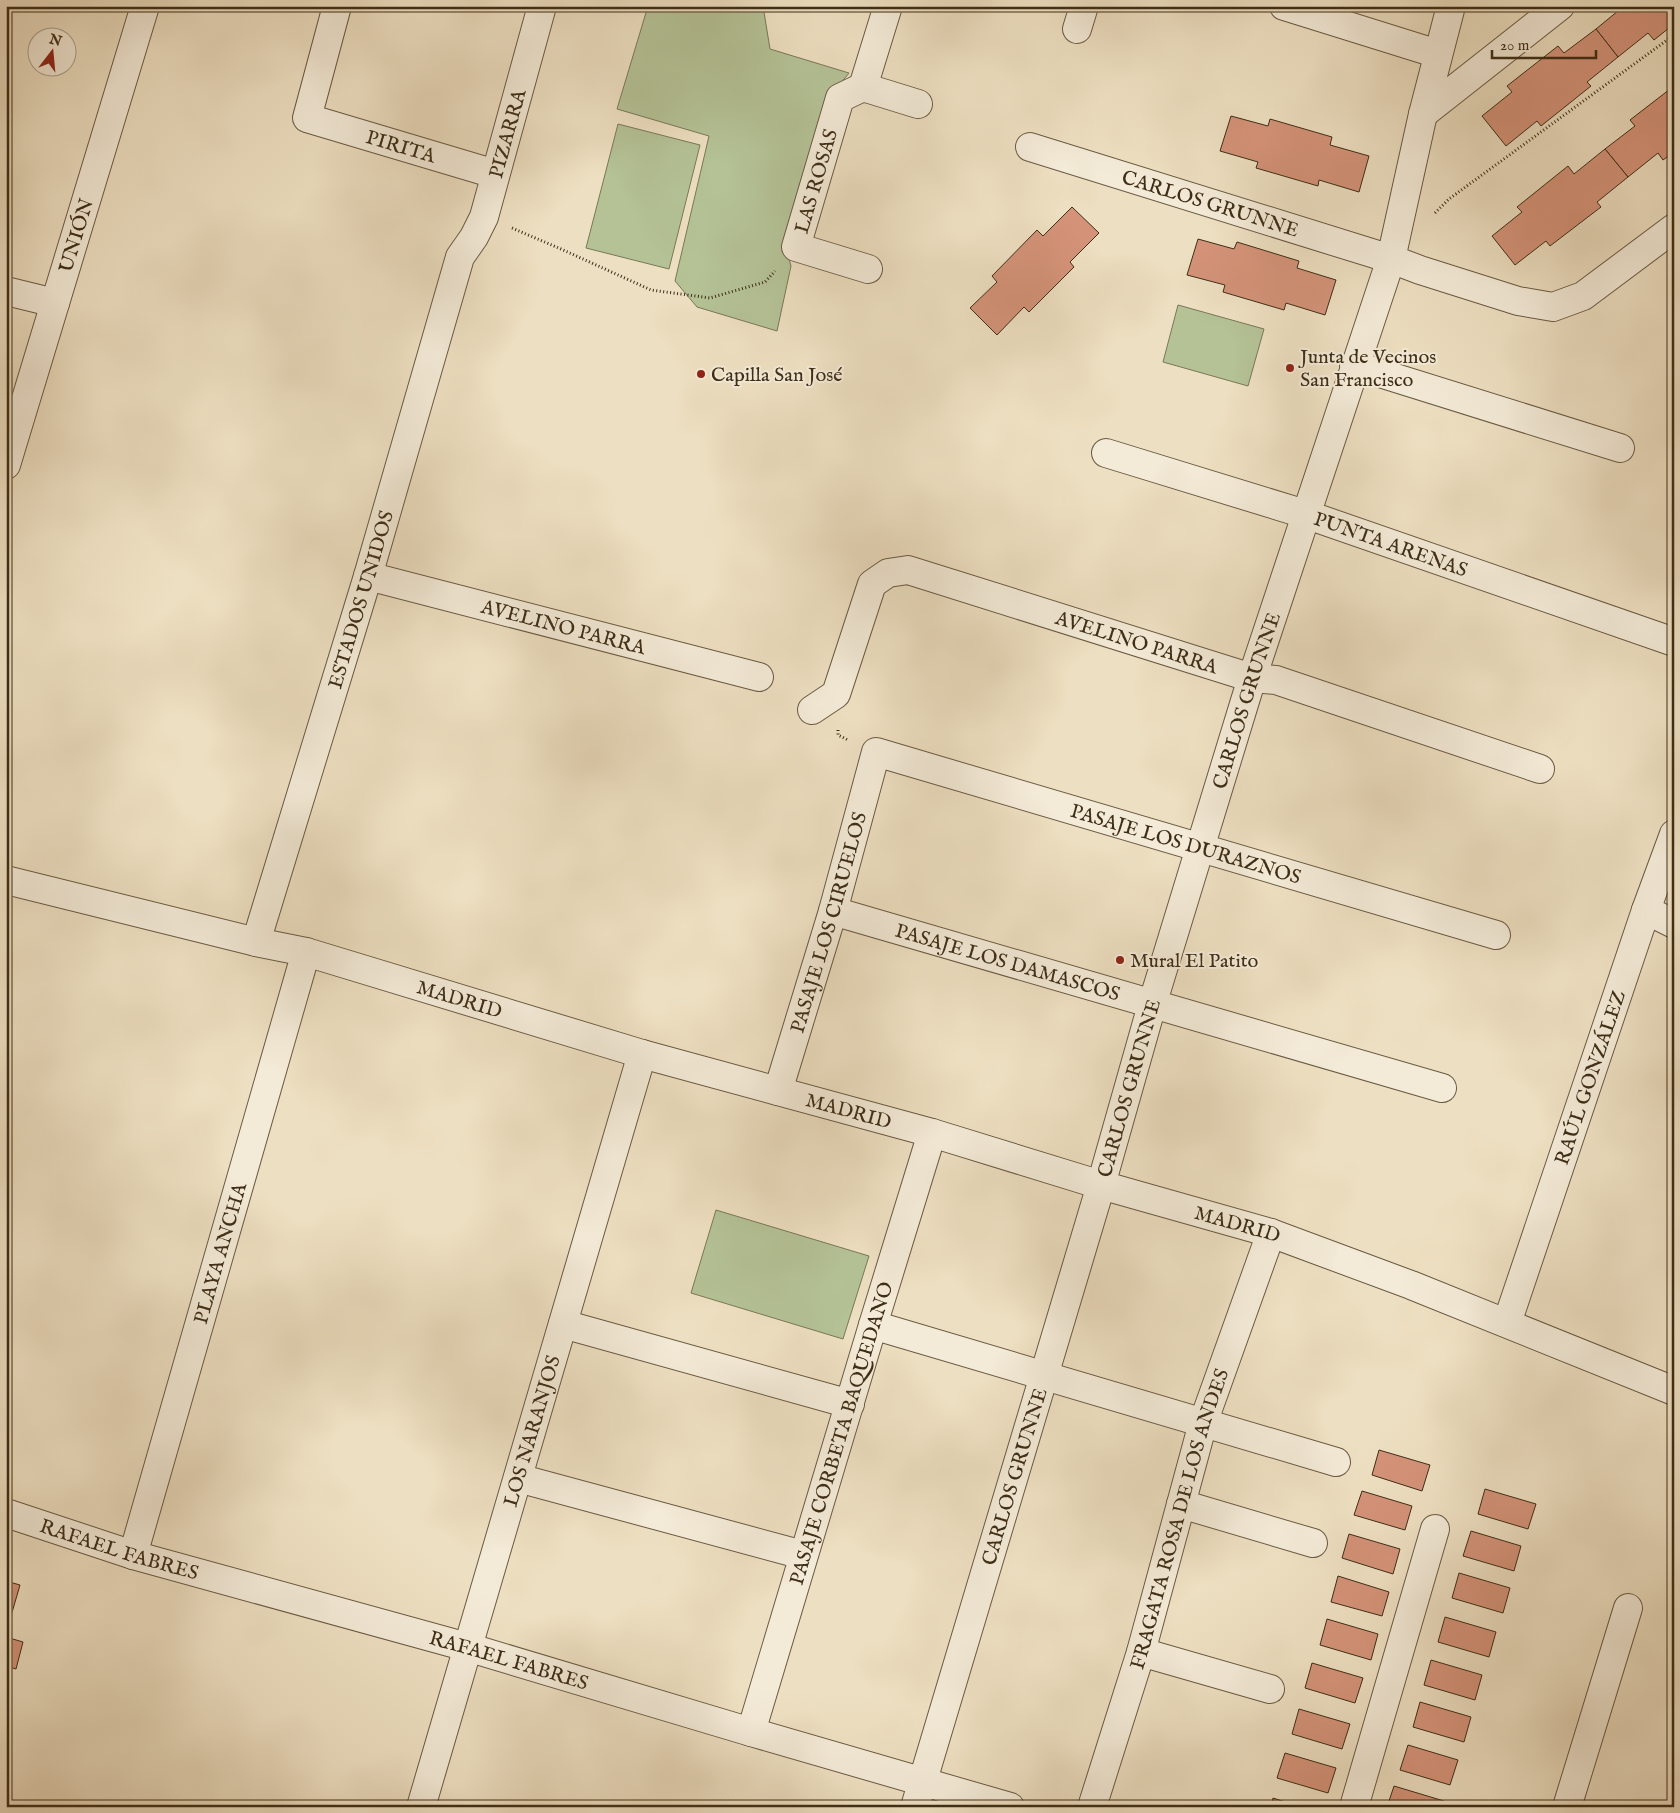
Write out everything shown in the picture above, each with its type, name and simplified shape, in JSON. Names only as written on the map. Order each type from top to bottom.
[{"type":"street","name":"UNIÓN","points":[[6,465],[144,6]]},
{"type":"street","name":"PIRITA","points":[[337,6],[306,118],[495,174]]},
{"type":"street","name":"PIZARRA","points":[[460,257],[474,237],[484,217],[542,6]]},
{"type":"street","points":[[888,6],[863,87],[918,104]]},
{"type":"street","points":[[1284,6],[1438,54]]},
{"type":"street","name":"CARLOS GRUNNE","points":[[915,1807],[1101,1185],[1152,1005],[1252,678],[1391,259],[1423,114],[1451,6]]},
{"type":"street","points":[[1423,114],[1560,6]]},
{"type":"street","name":"LAS ROSAS","points":[[863,87],[840,98],[796,247],[868,268]]},
{"type":"street","name":"CARLOS GRUNNE","points":[[1030,147],[1391,259],[1518,301],[1553,307],[1583,296],[1674,228]]},
{"type":"street","name":"ESTADOS UNIDOS","points":[[256,942],[368,576],[460,257]]},
{"type":"street","points":[[6,291],[55,303]]},
{"type":"street","points":[[1354,366],[1620,448]]},
{"type":"street","name":"PUNTA ARENAS","points":[[1106,453],[1305,514],[1674,642]]},
{"type":"street","name":"AVELINO PARRA","points":[[836,694],[872,584],[888,573],[908,570],[1252,678],[1276,680],[1540,769]]},
{"type":"street","name":"AVELINO PARRA","points":[[368,576],[759,677]]},
{"type":"street","points":[[812,710],[836,694]]},
{"type":"street","name":"PASAJE LOS DURAZNOS","points":[[876,752],[1496,935]]},
{"type":"street","name":"PASAJE LOS CIRUELOS","points":[[778,1091],[833,911],[876,752]]},
{"type":"street","name":"RAÚL GONZÁLEZ","points":[[1507,1322],[1646,910],[1666,883],[1674,834]]},
{"type":"street","name":"MADRID","points":[[6,880],[256,942],[306,952],[642,1054],[932,1133],[1101,1185],[1271,1233],[1507,1322],[1674,1391]]},
{"type":"street","points":[[1646,910],[1674,924]]},
{"type":"street","name":"PASAJE LOS DAMASCOS","points":[[833,911],[1442,1088]]},
{"type":"street","name":"PLAYA ANCHA","points":[[133,1554],[306,952]]},
{"type":"street","name":"LOS NARANJOS","points":[[421,1807],[642,1054]]},
{"type":"street","name":"PASAJE CORBETA BAQUEDANO","points":[[751,1732],[872,1325],[932,1133]]},
{"type":"street","name":"FRAGATA ROSA DE LOS ANDES","points":[[1092,1807],[1141,1652],[1203,1424],[1271,1233]]},
{"type":"street","points":[[563,1324],[850,1404]]},
{"type":"street","points":[[872,1325],[1336,1462]]},
{"type":"street","points":[[518,1478],[803,1555]]},
{"type":"street","points":[[1181,1504],[1313,1543]]},
{"type":"street","name":"RAFAEL FABRES","points":[[6,1513],[133,1554],[467,1647],[1010,1807]]},
{"type":"street","points":[[1354,1807],[1435,1529]]},
{"type":"street","points":[[1567,1807],[1628,1608]]},
{"type":"street","points":[[1141,1652],[1270,1689]]},
{"type":"path","points":[[1433,215],[1450,199],[1674,36]]},
{"type":"path","points":[[484,217],[561,248],[651,290],[710,298],[765,282]]},
{"type":"path","points":[[836,694],[838,735],[876,752]]},
{"type":"green space","points":[[648,6],[763,6],[770,49],[849,73],[828,99],[784,241],[791,266],[777,331],[697,307],[675,281],[709,136],[617,109]]},
{"type":"green space","points":[[618,124],[700,145],[669,269],[586,248]]},
{"type":"green space","points":[[1178,305],[1264,329],[1248,386],[1163,362]]},
{"type":"green space","points":[[716,1210],[869,1256],[843,1339],[691,1293]]},
{"type":"building","points":[[1624,6],[1674,6],[1674,24],[1654,40],[1648,33],[1618,57],[1596,29]]},
{"type":"building","points":[[1596,29],[1618,57],[1587,82],[1591,86],[1541,126],[1537,121],[1506,146],[1482,116],[1512,92],[1507,86],[1558,46],[1564,53]]},
{"type":"building","points":[[1674,86],[1674,152],[1663,160],[1658,153],[1628,177],[1605,149],[1635,126],[1630,120]]},
{"type":"building","points":[[1231,116],[1268,126],[1270,119],[1332,137],[1330,145],[1369,156],[1359,192],[1319,180],[1318,186],[1256,168],[1258,162],[1220,151]]},
{"type":"building","points":[[1605,149],[1628,177],[1597,202],[1601,207],[1550,246],[1546,241],[1515,265],[1492,236],[1522,212],[1517,207],[1568,166],[1574,174]]},
{"type":"building","points":[[1072,207],[1099,233],[1070,262],[1074,267],[1029,312],[1024,307],[997,335],[970,308],[997,282],[992,276],[1037,230],[1043,236]]},
{"type":"building","points":[[1198,239],[1234,249],[1237,242],[1299,261],[1297,268],[1336,280],[1325,315],[1286,303],[1284,310],[1223,292],[1225,285],[1187,275]]},
{"type":"building","points":[[1379,1450],[1430,1465],[1422,1491],[1372,1475]]},
{"type":"building","points":[[1485,1489],[1536,1504],[1528,1529],[1478,1514]]},
{"type":"building","points":[[1362,1491],[1412,1506],[1405,1530],[1354,1515]]},
{"type":"building","points":[[1471,1531],[1521,1546],[1514,1571],[1463,1556]]},
{"type":"building","points":[[1349,1534],[1400,1549],[1393,1574],[1342,1558]]},
{"type":"building","points":[[1459,1573],[1510,1588],[1503,1613],[1452,1598]]},
{"type":"building","points":[[1338,1576],[1389,1592],[1382,1616],[1331,1602]]},
{"type":"building","points":[[6,1581],[20,1585],[6,1633]]},
{"type":"building","points":[[1445,1617],[1496,1632],[1489,1657],[1438,1642]]},
{"type":"building","points":[[1327,1619],[1378,1634],[1371,1660],[1320,1645]]},
{"type":"building","points":[[6,1637],[23,1642],[16,1669],[6,1666]]},
{"type":"building","points":[[1431,1660],[1482,1675],[1475,1700],[1424,1685]]},
{"type":"building","points":[[1312,1663],[1363,1678],[1355,1703],[1305,1688]]},
{"type":"building","points":[[1420,1702],[1471,1717],[1464,1742],[1413,1727]]},
{"type":"building","points":[[1299,1709],[1350,1724],[1342,1749],[1292,1734]]},
{"type":"building","points":[[1408,1745],[1458,1760],[1450,1785],[1400,1770]]},
{"type":"building","points":[[1285,1753],[1336,1768],[1328,1793],[1277,1778]]},
{"type":"building","points":[[1394,1786],[1444,1801],[1443,1807],[1387,1807]]},
{"type":"building","points":[[1273,1798],[1301,1807],[1271,1807]]},
{"type":"place","name":"Junta de Vecinos San Francisco","points":[[1290,368]]},
{"type":"place","name":"Capilla San José","points":[[701,374]]},
{"type":"place","name":"Mural El Patito","points":[[1120,960]]}]
